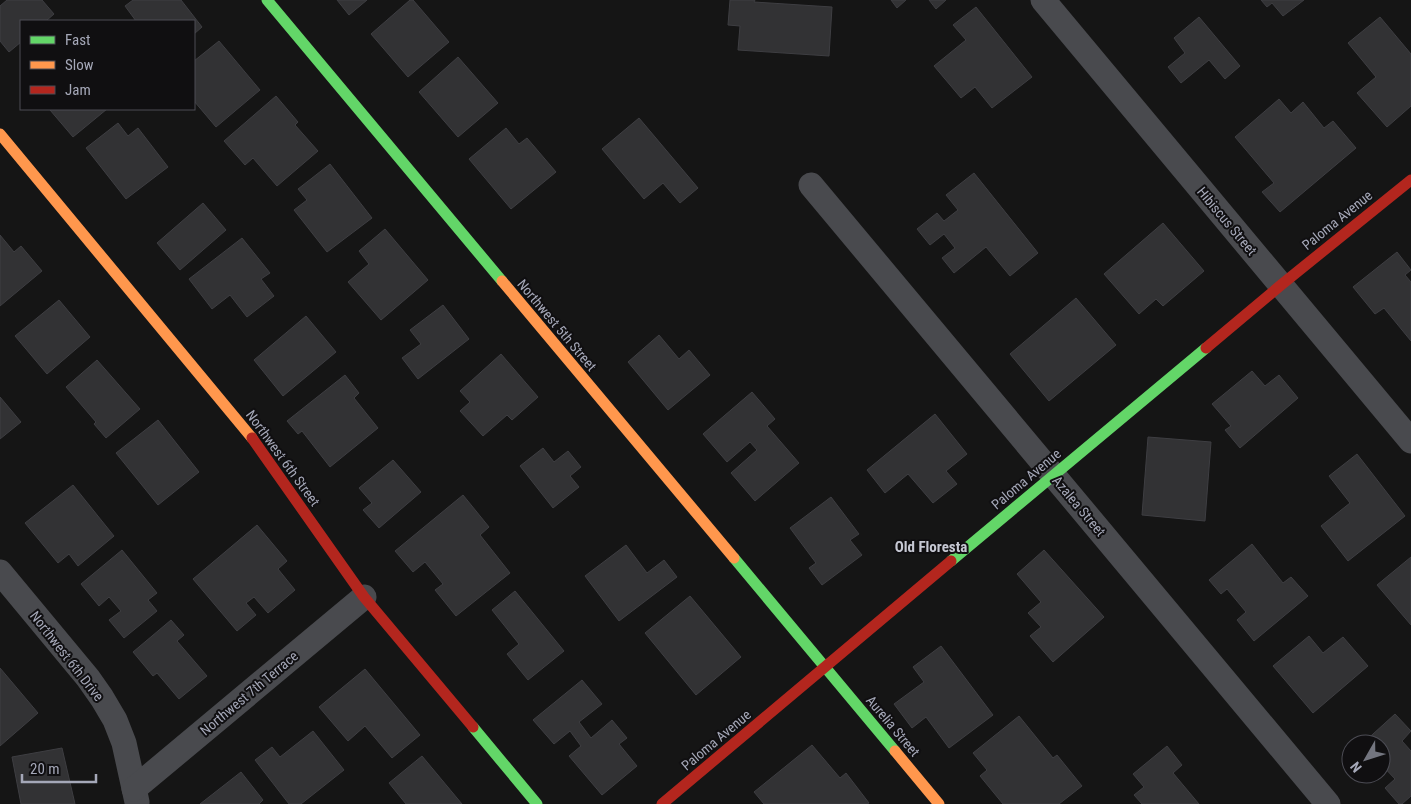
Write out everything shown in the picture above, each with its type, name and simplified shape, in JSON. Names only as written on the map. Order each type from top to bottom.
[{"type":"street","name":"Northwest 5th Street","points":[[268,0],[825,668]]},
{"type":"street","name":"Hibiscus Street","points":[[1043,0],[1411,441]]},
{"type":"street","name":"Northwest 6th Street","points":[[0,134],[251,436],[364,597],[537,804]]},
{"type":"street","name":"Paloma Avenue","points":[[662,804],[1281,285],[1411,180]]},
{"type":"street","name":"Azalea Street","points":[[811,185],[1328,804]]},
{"type":"street","name":"Northwest 6th Drive","points":[[0,572],[88,678],[102,698],[115,720],[124,743],[135,796]]},
{"type":"street","name":"Northwest 7th Terrace","points":[[135,796],[364,597]]},
{"type":"street","name":"Aurelia Street","points":[[825,668],[939,804]]},
{"type":"building","points":[[7,0],[42,0],[54,14],[47,20],[20,20],[20,43],[9,52],[0,41],[0,6]]},
{"type":"building","points":[[133,0],[181,0],[202,27],[195,33],[195,20],[135,20],[125,6]]},
{"type":"building","points":[[337,0],[367,0],[349,15]]},
{"type":"building","points":[[410,0],[413,0],[449,42],[408,77],[371,34]]},
{"type":"building","points":[[730,0],[755,0],[754,2],[832,7],[829,56],[738,50],[740,26],[728,25]]},
{"type":"building","points":[[891,0],[906,0],[897,8]]},
{"type":"building","points":[[929,0],[946,0],[936,9]]},
{"type":"building","points":[[1261,0],[1304,0],[1283,16],[1272,3],[1267,7]]},
{"type":"building","points":[[976,7],[1032,77],[992,108],[975,87],[961,98],[934,66],[966,40],[953,25]]},
{"type":"building","points":[[1199,17],[1240,66],[1225,79],[1209,60],[1181,83],[1168,67],[1185,53],[1174,38]]},
{"type":"building","points":[[1380,17],[1411,54],[1411,106],[1387,127],[1357,93],[1376,77],[1348,43]]},
{"type":"building","points":[[219,41],[260,90],[216,127],[195,102],[195,60]]},
{"type":"building","points":[[458,57],[498,103],[458,137],[419,92]]},
{"type":"building","points":[[276,96],[298,122],[295,125],[318,151],[277,186],[253,158],[245,165],[224,141]]},
{"type":"building","points":[[1279,99],[1291,113],[1303,102],[1324,128],[1333,121],[1356,148],[1280,212],[1262,192],[1274,183],[1235,137]]},
{"type":"building","points":[[50,110],[106,110],[73,137]]},
{"type":"building","points":[[639,118],[698,188],[680,203],[663,183],[644,199],[602,149]]},
{"type":"building","points":[[118,123],[128,136],[138,128],[168,167],[126,199],[86,148]]},
{"type":"building","points":[[506,128],[519,144],[527,138],[556,172],[511,209],[469,159]]},
{"type":"building","points":[[330,164],[372,218],[327,252],[294,210],[307,200],[298,189]]},
{"type":"building","points":[[974,173],[1038,253],[1010,276],[986,247],[954,273],[942,258],[955,248],[944,234],[930,245],[917,229],[937,213],[944,221],[958,210],[946,195]]},
{"type":"building","points":[[203,203],[226,230],[180,270],[157,243]]},
{"type":"building","points":[[1163,223],[1204,271],[1163,306],[1156,299],[1139,314],[1104,274]]},
{"type":"building","points":[[385,229],[428,280],[381,320],[348,282],[369,264],[359,251]]},
{"type":"building","points":[[0,235],[14,252],[21,246],[42,271],[0,306]]},
{"type":"building","points":[[242,238],[270,273],[261,279],[274,296],[247,317],[230,295],[212,309],[189,279]]},
{"type":"building","points":[[1397,252],[1411,270],[1405,275],[1411,282],[1411,341],[1384,308],[1375,314],[1353,287]]},
{"type":"building","points":[[1076,298],[1116,345],[1049,401],[1010,354]]},
{"type":"building","points":[[59,300],[90,337],[47,374],[15,336]]},
{"type":"building","points":[[443,305],[469,339],[418,379],[402,358],[421,344],[410,330]]},
{"type":"building","points":[[306,316],[336,352],[283,396],[254,360]]},
{"type":"building","points":[[659,335],[679,359],[689,350],[710,375],[668,410],[628,362]]},
{"type":"building","points":[[501,354],[538,397],[512,420],[507,415],[483,436],[460,411],[470,402],[460,391]]},
{"type":"building","points":[[97,360],[140,409],[106,438],[94,424],[96,422],[66,387]]},
{"type":"building","points":[[1252,371],[1265,386],[1279,375],[1298,398],[1240,448],[1225,430],[1231,426],[1212,404]]},
{"type":"building","points":[[345,375],[359,393],[354,398],[378,428],[330,467],[302,431],[298,434],[287,421]]},
{"type":"building","points":[[752,392],[775,419],[767,426],[799,463],[755,501],[731,473],[757,450],[750,442],[727,462],[703,434]]},
{"type":"building","points":[[0,397],[21,422],[0,439]]},
{"type":"building","points":[[935,414],[967,454],[946,471],[957,484],[933,503],[908,474],[885,493],[867,470]]},
{"type":"building","points":[[158,420],[199,472],[158,505],[116,453]]},
{"type":"building","points":[[1148,437],[1211,442],[1205,521],[1142,515]]},
{"type":"building","points":[[543,448],[554,462],[568,451],[581,467],[570,476],[579,487],[553,508],[520,466]]},
{"type":"building","points":[[1357,454],[1405,516],[1348,561],[1321,526],[1350,503],[1329,476]]},
{"type":"building","points":[[393,460],[421,492],[379,528],[363,510],[372,503],[359,488]]},
{"type":"building","points":[[73,485],[114,536],[78,566],[69,554],[58,563],[25,523]]},
{"type":"building","points":[[463,495],[489,527],[480,535],[510,573],[456,616],[435,590],[443,584],[425,562],[413,572],[395,551]]},
{"type":"building","points":[[831,497],[859,534],[850,540],[862,555],[822,585],[809,568],[816,563],[790,528]]},
{"type":"building","points":[[257,525],[287,561],[278,569],[295,590],[268,613],[254,597],[246,603],[256,615],[237,631],[193,579]]},
{"type":"building","points":[[1252,544],[1283,583],[1291,577],[1308,596],[1254,641],[1237,620],[1246,612],[1227,589],[1221,594],[1209,580]]},
{"type":"building","points":[[626,545],[647,573],[664,560],[677,577],[619,621],[585,576]]},
{"type":"building","points":[[122,550],[157,593],[148,600],[157,611],[124,638],[109,620],[121,611],[109,597],[99,606],[81,584]]},
{"type":"building","points":[[1044,550],[1104,617],[1053,662],[1030,636],[1041,627],[1028,613],[1041,602],[1017,574]]},
{"type":"building","points":[[1411,557],[1411,625],[1377,585]]},
{"type":"building","points":[[515,591],[564,651],[528,680],[507,654],[519,644],[492,610]]},
{"type":"building","points":[[690,596],[741,657],[696,695],[645,633]]},
{"type":"building","points":[[171,620],[184,635],[177,641],[207,676],[179,699],[157,673],[153,676],[133,652]]},
{"type":"building","points":[[1309,636],[1323,653],[1343,637],[1368,666],[1313,713],[1273,666]]},
{"type":"building","points":[[941,646],[993,715],[949,748],[926,717],[912,728],[894,704],[924,682],[913,667]]},
{"type":"building","points":[[0,668],[38,713],[0,746]]},
{"type":"building","points":[[365,669],[420,735],[392,758],[365,726],[348,741],[319,707]]},
{"type":"building","points":[[582,680],[602,704],[579,722],[591,738],[612,720],[627,738],[619,744],[637,766],[602,795],[569,756],[581,746],[570,731],[554,744],[533,720]]},
{"type":"building","points":[[1395,714],[1411,731],[1402,741],[1411,751],[1411,796],[1402,804],[1399,804],[1385,788],[1395,779],[1391,775],[1391,734],[1373,734]]},
{"type":"building","points":[[1019,716],[1053,758],[1057,755],[1082,786],[1059,804],[1003,804],[980,776],[987,770],[973,753]]},
{"type":"building","points":[[313,731],[344,770],[301,804],[289,804],[255,760],[272,747],[280,757]]},
{"type":"building","points":[[812,745],[840,778],[846,773],[869,803],[764,804],[754,792]]},
{"type":"building","points":[[1167,746],[1182,765],[1173,773],[1199,804],[1142,804],[1134,795],[1144,787],[1133,774]]},
{"type":"building","points":[[62,748],[75,804],[21,804],[12,757]]},
{"type":"building","points":[[422,756],[462,804],[406,804],[389,783]]},
{"type":"building","points":[[241,772],[263,800],[259,804],[200,804]]},
{"type":"traffic: fast","points":[[267,0],[502,281]]},
{"type":"traffic: fast","points":[[951,561],[1206,348]]},
{"type":"traffic: fast","points":[[734,558],[895,751]]},
{"type":"traffic: fast","points":[[473,727],[537,804]]},
{"type":"traffic: slow","points":[[0,134],[252,438]]},
{"type":"traffic: slow","points":[[502,281],[734,558]]},
{"type":"traffic: slow","points":[[895,751],[939,804]]},
{"type":"traffic: jam","points":[[1206,348],[1411,180]]},
{"type":"traffic: jam","points":[[252,438],[364,597],[473,727]]},
{"type":"traffic: jam","points":[[662,804],[951,561]]},
{"type":"district","name":"Old Floresta","points":[[931,547]]}]
